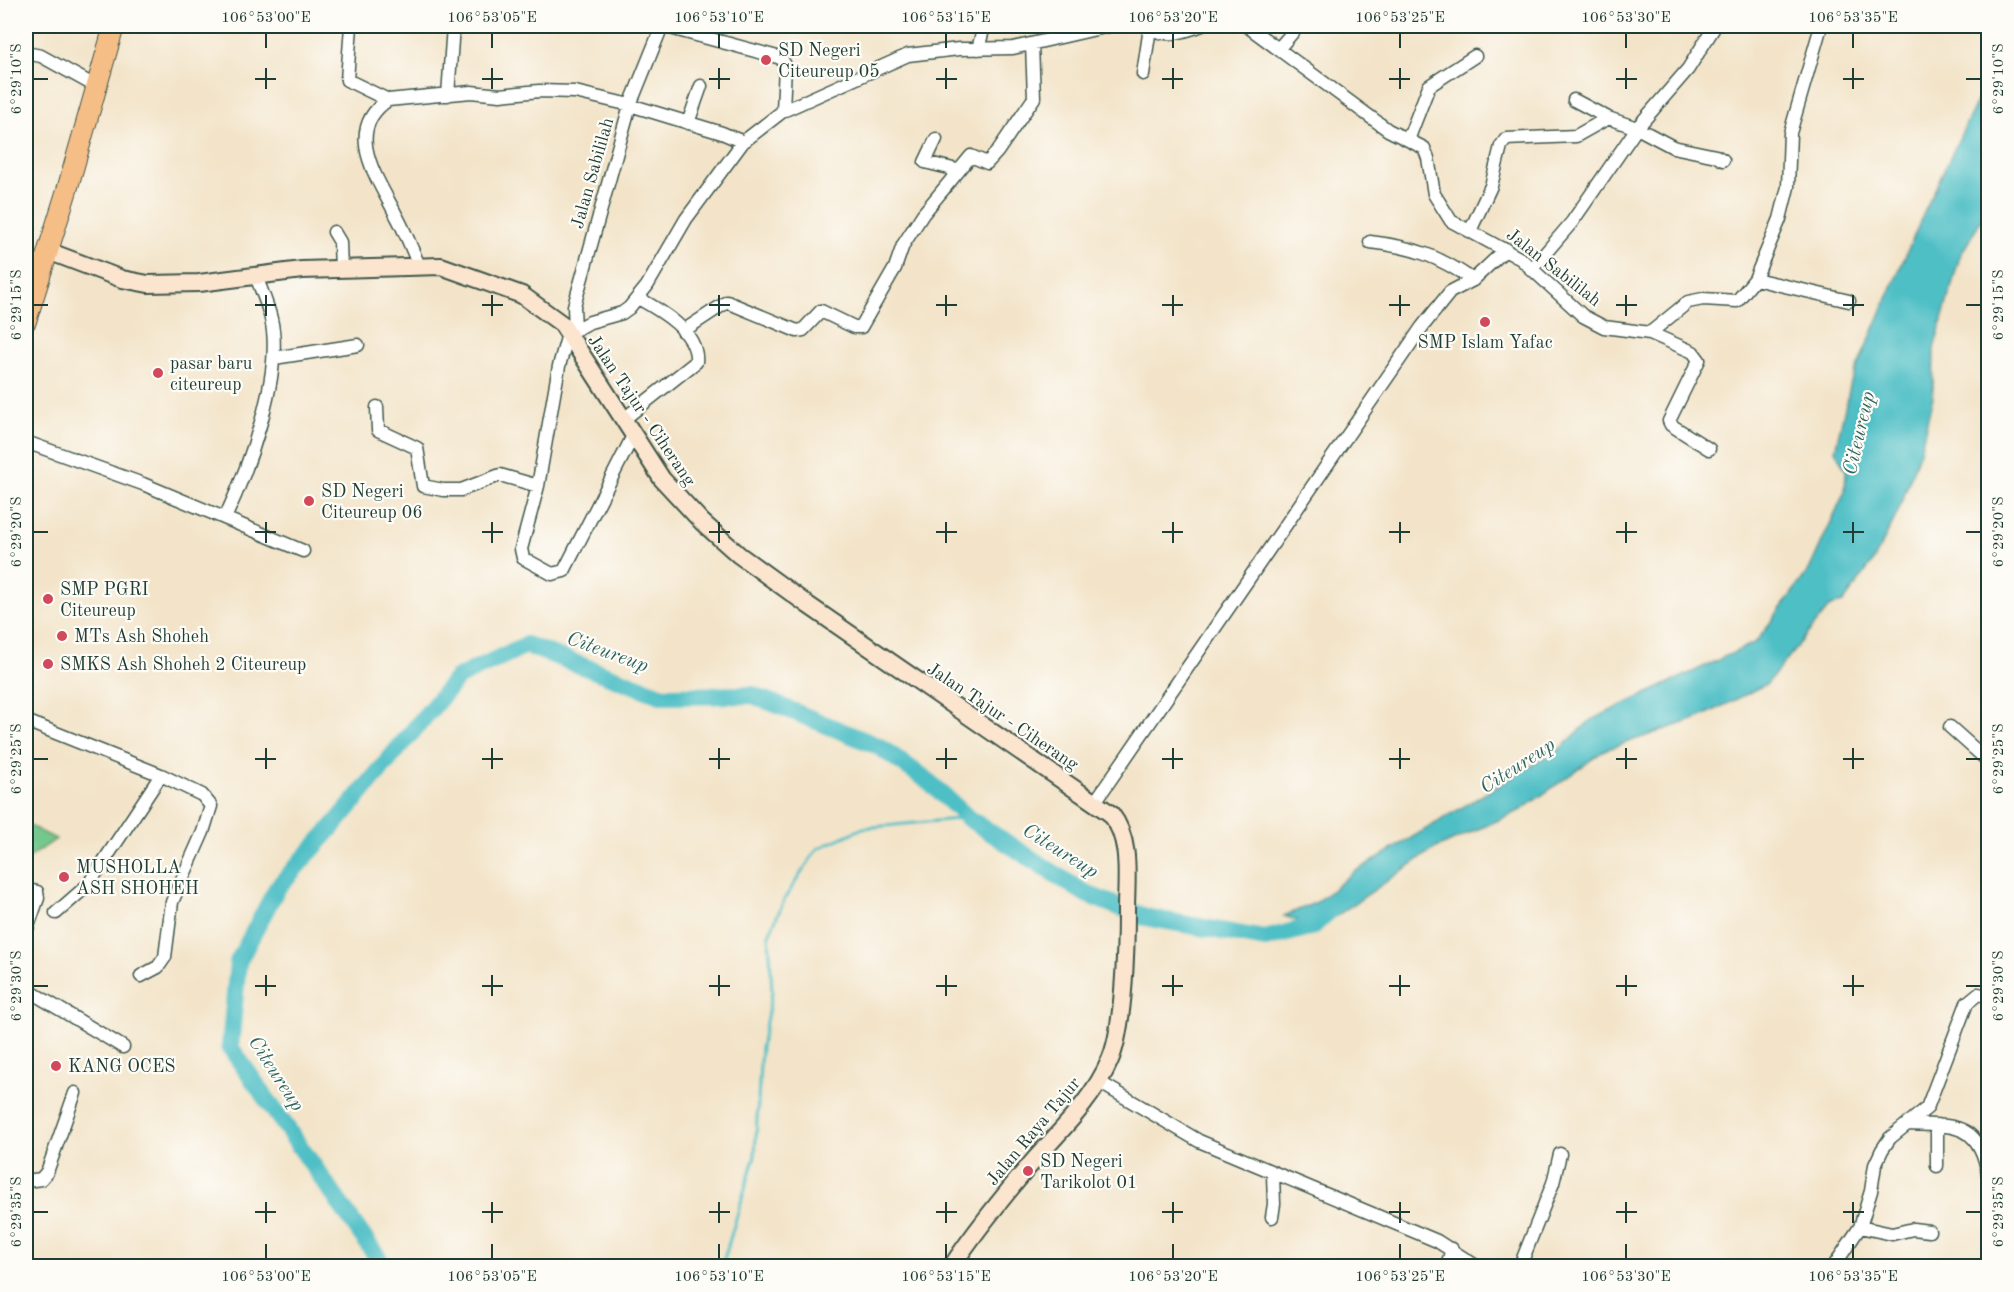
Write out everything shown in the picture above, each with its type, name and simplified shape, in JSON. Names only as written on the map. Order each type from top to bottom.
[{"type":"main road","points":[[26,321],[114,26]]},
{"type":"main road","name":"Jalan Tajur - Ciherang","points":[[48,251],[122,279],[148,284],[199,283],[302,270],[441,266],[461,271],[522,296],[571,333],[662,479],[679,500],[739,555],[1111,814],[1125,835],[1126,939]]},
{"type":"main road","name":"Jalan Raya Tajur","points":[[952,1266],[986,1218],[1099,1082],[1111,1058],[1119,1023],[1126,939]]},
{"type":"street","points":[[351,26],[347,80],[388,100]]},
{"type":"street","points":[[448,95],[453,26]]},
{"type":"street","points":[[419,266],[396,213],[379,186],[367,154],[365,141],[372,117],[379,106],[388,100],[471,92],[500,95],[560,90],[630,105],[662,26],[781,58],[785,65],[783,111]]},
{"type":"street","points":[[978,49],[984,26]]},
{"type":"street","points":[[571,333],[590,322],[622,313],[638,298],[686,219],[743,142],[783,111],[908,56],[938,51],[1032,44],[1064,30],[1109,26]]},
{"type":"street","points":[[1143,74],[1149,27],[1173,34],[1200,26]]},
{"type":"street","name":"Jalan Sabililah","points":[[1247,26],[1280,47],[1375,121],[1424,148],[1434,194],[1444,213],[1451,220],[1506,249],[1583,316],[1604,327],[1650,333],[1693,352],[1699,360],[1669,421],[1671,425],[1709,449]]},
{"type":"street","points":[[1280,47],[1298,26]]},
{"type":"street","points":[[1531,270],[1572,222],[1637,128],[1688,69],[1714,26]]},
{"type":"street","points":[[1650,333],[1688,302],[1703,299],[1737,301],[1755,279],[1780,219],[1788,187],[1790,133],[1821,26]]},
{"type":"street","points":[[683,331],[727,302],[797,331],[803,330],[818,314],[824,311],[859,328],[872,312],[895,268],[903,245],[938,193],[973,155],[987,163],[1030,106],[1035,92],[1032,44]]},
{"type":"street","points":[[26,53],[41,56],[97,87]]},
{"type":"street","points":[[1408,140],[1429,86],[1474,56]]},
{"type":"street","points":[[688,123],[701,86]]},
{"type":"street","points":[[1574,100],[1673,147],[1716,156],[1723,160]]},
{"type":"street","name":"Jalan Sabililah","points":[[634,434],[568,565],[560,573],[552,574],[523,558],[521,554],[538,486],[560,366],[571,333],[574,306],[630,105],[743,142]]},
{"type":"street","points":[[1471,229],[1491,186],[1501,146],[1506,139],[1576,136],[1608,118]]},
{"type":"street","points":[[936,139],[925,162],[957,170]]},
{"type":"street","points":[[334,232],[340,242],[341,270]]},
{"type":"street","points":[[1370,242],[1407,246],[1426,253],[1450,264],[1473,280]]},
{"type":"street","points":[[1095,802],[1416,335],[1449,292],[1473,280],[1506,249]]},
{"type":"street","points":[[223,517],[256,444],[273,358],[272,320],[254,276]]},
{"type":"street","points":[[223,517],[249,448],[268,362],[267,317],[254,276]]},
{"type":"street","points":[[1755,279],[1850,301]]},
{"type":"street","points":[[624,419],[696,362],[697,355],[683,331],[669,315],[638,298]]},
{"type":"street","points":[[273,358],[358,345]]},
{"type":"street","points":[[377,408],[378,430],[417,448],[423,486],[443,490],[461,490],[500,475],[538,486]]},
{"type":"street","points":[[26,442],[223,517],[303,551]]},
{"type":"street","points":[[26,721],[161,775],[202,795],[211,806],[203,832],[172,902],[165,957],[158,967],[141,976]]},
{"type":"street","points":[[1950,727],[1989,761]]},
{"type":"street","points":[[57,913],[88,885],[161,775]]},
{"type":"street","points":[[26,890],[37,892],[38,898],[26,932]]},
{"type":"street","points":[[26,989],[123,1047]]},
{"type":"street","points":[[1834,1266],[1860,1227],[1878,1158],[1890,1138],[1927,1108],[1967,1003],[1975,995],[1989,996]]},
{"type":"street","points":[[1099,1082],[1173,1129],[1452,1249],[1476,1266]]},
{"type":"street","points":[[26,1180],[41,1179],[47,1172],[75,1093]]},
{"type":"street","points":[[1909,1124],[1960,1127],[1969,1132],[1982,1148],[1989,1174]]},
{"type":"street","points":[[1937,1125],[1937,1166]]},
{"type":"street","points":[[1520,1266],[1553,1183],[1560,1155]]},
{"type":"street","points":[[1272,1217],[1274,1174]]},
{"type":"street","points":[[1860,1227],[1892,1233],[1914,1229],[1929,1231]]},
{"type":"street","points":[[1447,1266],[1452,1249]]},
{"type":"green space","points":[[26,824],[56,839],[26,860]]},
{"type":"water","points":[[1988,78],[1988,208],[1960,256],[1934,349],[1933,397],[1920,451],[1898,512],[1874,560],[1843,603],[1830,606],[1767,684],[1701,717],[1605,750],[1521,810],[1434,849],[1319,928],[1284,916],[1317,902],[1354,872],[1561,748],[1591,720],[1756,642],[1809,570],[1845,491],[1846,471],[1835,450],[1851,382],[1926,208]]},
{"type":"waterway","name":"Citeureup","points":[[380,1266],[380,1261],[230,1047],[238,962],[277,888],[336,823],[457,678],[526,645],[663,696],[753,695],[878,746],[927,780],[968,818],[1086,894],[1145,917],[1265,939],[1313,926],[1330,910]]},
{"type":"waterway","points":[[722,1266],[755,1155],[761,1047],[772,992],[769,935],[785,898],[817,849],[863,828],[968,818]]},
{"type":"place","name":"SD Negeri Citeureup 05","points":[[766,60]]},
{"type":"place","name":"SMP Islam Yafac","points":[[1485,322]]},
{"type":"place","name":"pasar baru citeureup","points":[[158,373]]},
{"type":"place","name":"SD Negeri Citeureup 06","points":[[309,501]]},
{"type":"place","name":"SMP PGRI Citeureup","points":[[48,599]]},
{"type":"place","name":"MTs Ash Shoheh","points":[[62,636]]},
{"type":"place","name":"SMKS Ash Shoheh 2 Citeureup","points":[[48,664]]},
{"type":"place","name":"MUSHOLLA ASH SHOHEH","points":[[64,877]]},
{"type":"place","name":"KANG OCES","points":[[56,1066]]},
{"type":"place","name":"SD Negeri Tarikolot 01","points":[[1028,1171]]}]
